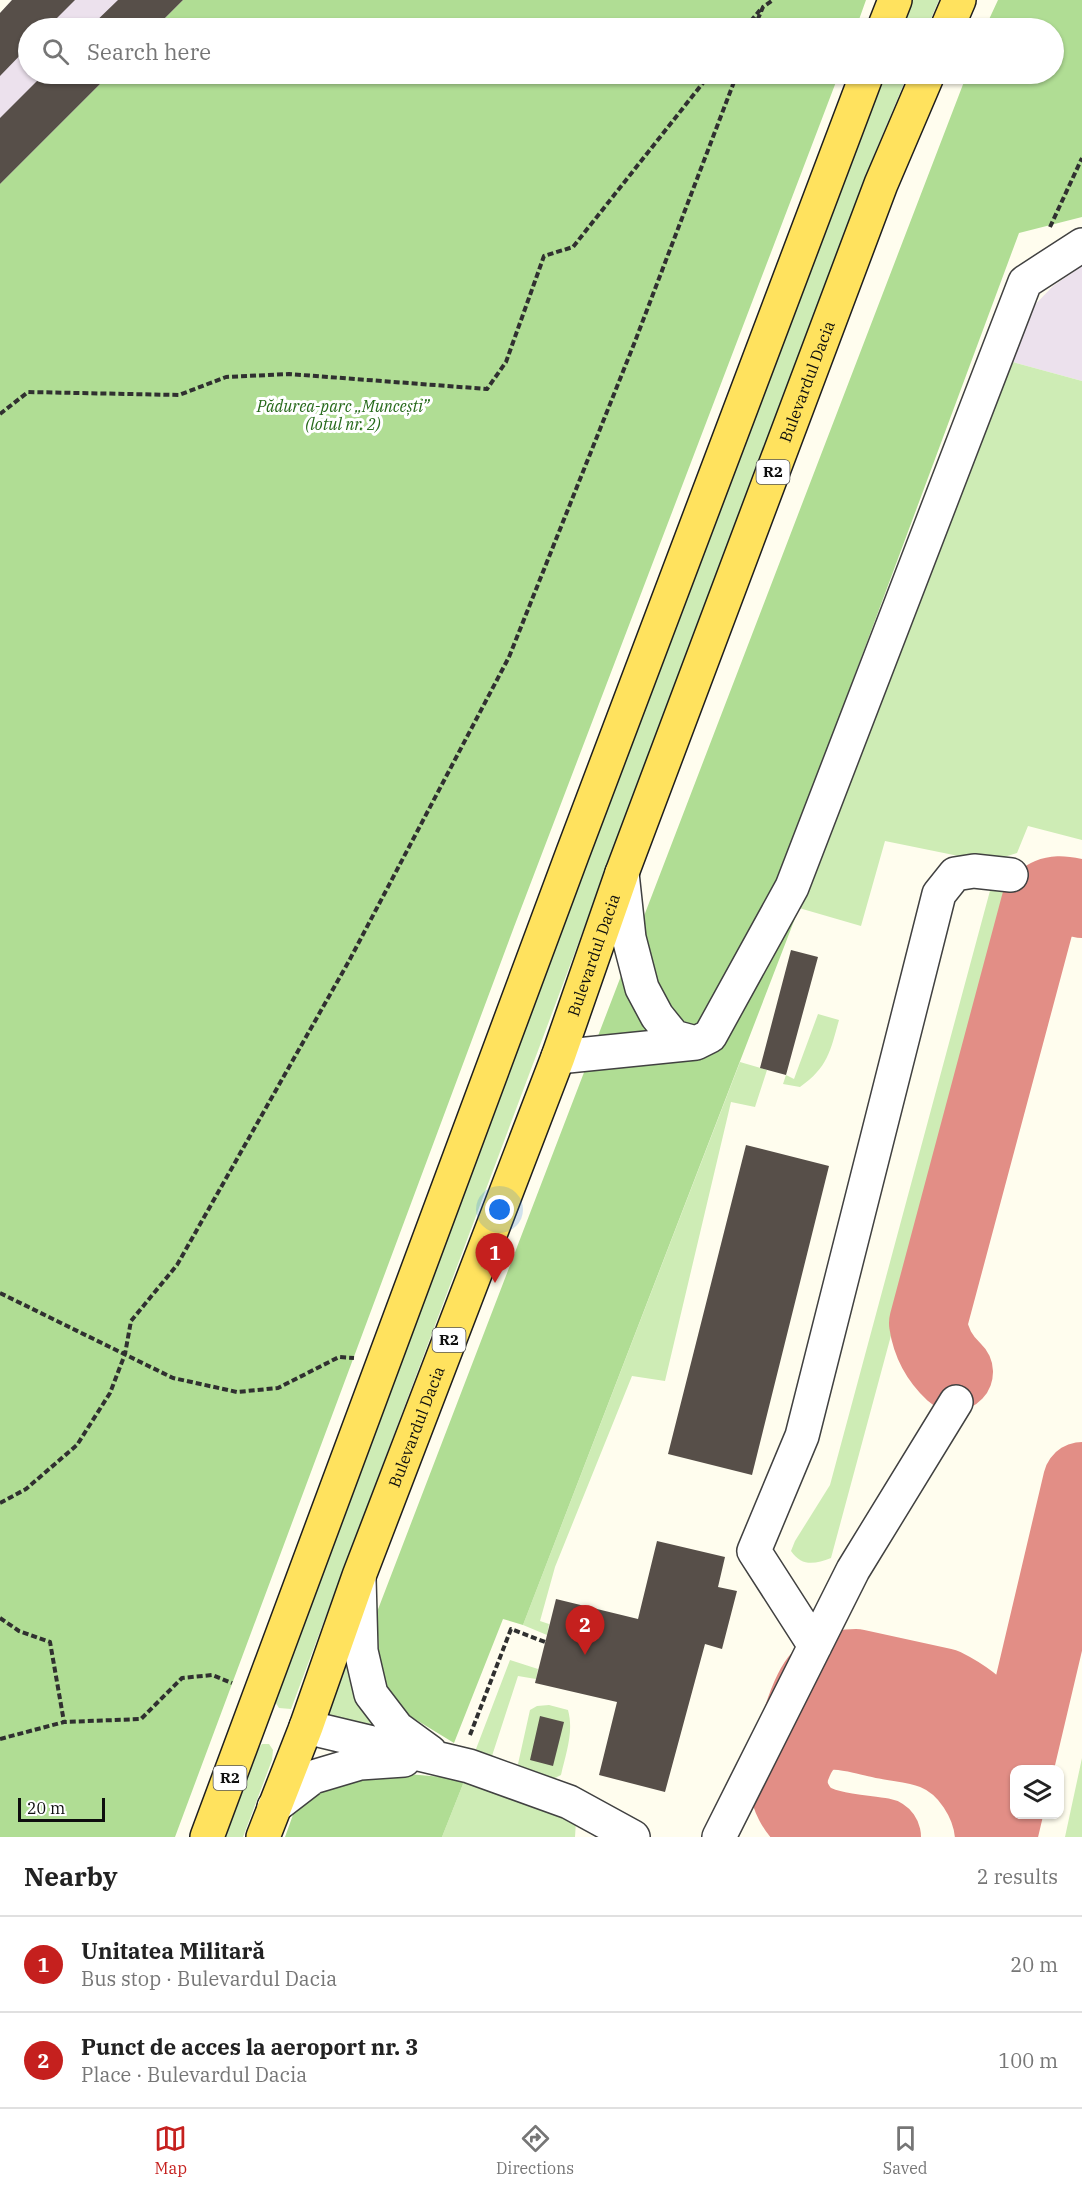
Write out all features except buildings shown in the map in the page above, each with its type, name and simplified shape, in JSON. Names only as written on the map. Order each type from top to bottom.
[{"type":"main road","points":[[888,18],[895,0]]},
{"type":"main road","points":[[951,18],[959,0]]},
{"type":"main road","name":"R2","points":[[207,1837],[863,84]]},
{"type":"main road","name":"Bulevardul Dacia","points":[[263,1837],[304,1732],[359,1576],[558,1057],[622,873],[881,184],[924,84]]},
{"type":"main road","points":[[256,1706],[304,1732]]},
{"type":"lane","points":[[558,1057],[696,1043],[710,1036],[792,887],[1025,282],[1082,245]]},
{"type":"lane","points":[[815,1646],[754,1551],[802,1436],[939,894],[955,874],[975,871],[1011,875]]},
{"type":"lane","points":[[622,873],[629,938],[642,988],[657,1016],[674,1037],[696,1043]]},
{"type":"lane","points":[[719,1837],[853,1570],[956,1402]]},
{"type":"lane","points":[[359,1576],[361,1651],[371,1694],[397,1728],[449,1761]]},
{"type":"lane","points":[[304,1732],[449,1761],[569,1802],[633,1837]]},
{"type":"lane","points":[[274,1807],[313,1777],[360,1763],[449,1761]]},
{"type":"path","points":[[754,18],[763,7],[773,0]]},
{"type":"path","points":[[758,18],[763,7]]},
{"type":"path","points":[[0,414],[28,392],[179,395],[226,378],[268,375],[289,374],[487,389],[506,362],[544,256],[573,247],[702,84]]},
{"type":"path","points":[[0,1503],[26,1489],[78,1446],[110,1393],[125,1354],[131,1321],[177,1265],[349,961],[509,657],[634,344],[733,84]]},
{"type":"path","points":[[1049,231],[1082,158]]},
{"type":"path","points":[[0,1293],[173,1378],[237,1392],[278,1388],[339,1357],[385,1361]]},
{"type":"path","points":[[0,1618],[20,1631],[50,1642],[64,1722]]},
{"type":"path","points":[[449,1761],[511,1629],[545,1642]]},
{"type":"path","points":[[0,1739],[64,1722],[141,1719],[182,1678],[212,1675],[256,1706]]},
{"type":"shaded area","points":[[12,0],[183,0],[165,18],[18,18],[18,84],[100,84],[0,184],[0,13]]},
{"type":"shaded area","points":[[1082,266],[1082,381],[1009,361],[1027,313],[1053,286]]},
{"type":"green space","points":[[183,0],[866,0],[860,18],[165,18]]},
{"type":"green space","points":[[913,0],[939,0],[931,18],[906,18]]},
{"type":"green space","points":[[998,0],[1082,0],[1082,217],[1019,233],[783,868],[799,908],[523,1625],[503,1619],[454,1743],[400,1710],[380,1679],[377,1612],[963,84],[1064,84],[1064,18],[990,18]]},
{"type":"green space","name":"Pădurea-parc „Muncești” (lotul nr. 2)","points":[[100,84],[835,84],[514,927],[175,1837],[0,1837],[0,184]]},
{"type":"green space","points":[[881,84],[904,84],[874,155],[291,1709],[279,1708],[272,1697]]},
{"type":"green space","points":[[1009,361],[1082,381],[1082,840],[1028,826],[1017,853],[988,862],[885,841],[861,926],[799,908]]},
{"type":"green space","points":[[991,887],[1004,889],[1009,898],[831,1558],[814,1563],[804,1562],[791,1551],[830,1485]]},
{"type":"green space","points":[[818,1014],[839,1020],[827,1058],[817,1073],[800,1087],[783,1084],[786,1075],[794,1079]]},
{"type":"green space","points":[[740,1062],[767,1070],[755,1107],[731,1102],[665,1381],[632,1376],[555,1567],[540,1621],[549,1624],[547,1635],[523,1625]]},
{"type":"green space","points":[[353,1644],[383,1735],[325,1719]]},
{"type":"green space","points":[[510,1660],[538,1669],[536,1679],[518,1676],[491,1759],[483,1761],[476,1749]]},
{"type":"green space","points":[[549,1705],[568,1710],[570,1718],[569,1742],[561,1775],[553,1779],[520,1769],[518,1764],[530,1710],[537,1706]]},
{"type":"green space","points":[[262,1744],[269,1744],[273,1750],[272,1760],[243,1837],[224,1837],[256,1752]]},
{"type":"green space","points":[[1082,1758],[1082,1837],[1065,1837]]},
{"type":"green space","points":[[396,1773],[465,1779],[442,1837],[285,1837],[294,1812],[333,1780]]},
{"type":"green space","points":[[465,1779],[576,1821],[575,1837],[442,1837]]},
{"type":"taxiway","points":[[954,1372],[936,1350],[928,1323],[1040,904],[1055,896],[1065,895],[1082,899]]},
{"type":"taxiway","points":[[998,1837],[1082,1481]]},
{"type":"taxiway","points":[[882,1837],[840,1831],[810,1821],[796,1806],[791,1795],[789,1787],[791,1763],[803,1716],[819,1681],[831,1672],[856,1668],[943,1687],[958,1695],[971,1704],[990,1724],[1003,1749],[1010,1777]]},
{"type":"taxiway","points":[[791,1768],[798,1752],[807,1741],[816,1734],[827,1731],[852,1733],[935,1751],[958,1765],[976,1786],[989,1811],[994,1837]]},
{"type":"place","name":"Unitatea Militară","points":[[495,1283]]},
{"type":"place","name":"Punct de acces la aeroport nr. 3","points":[[585,1655]]}]
